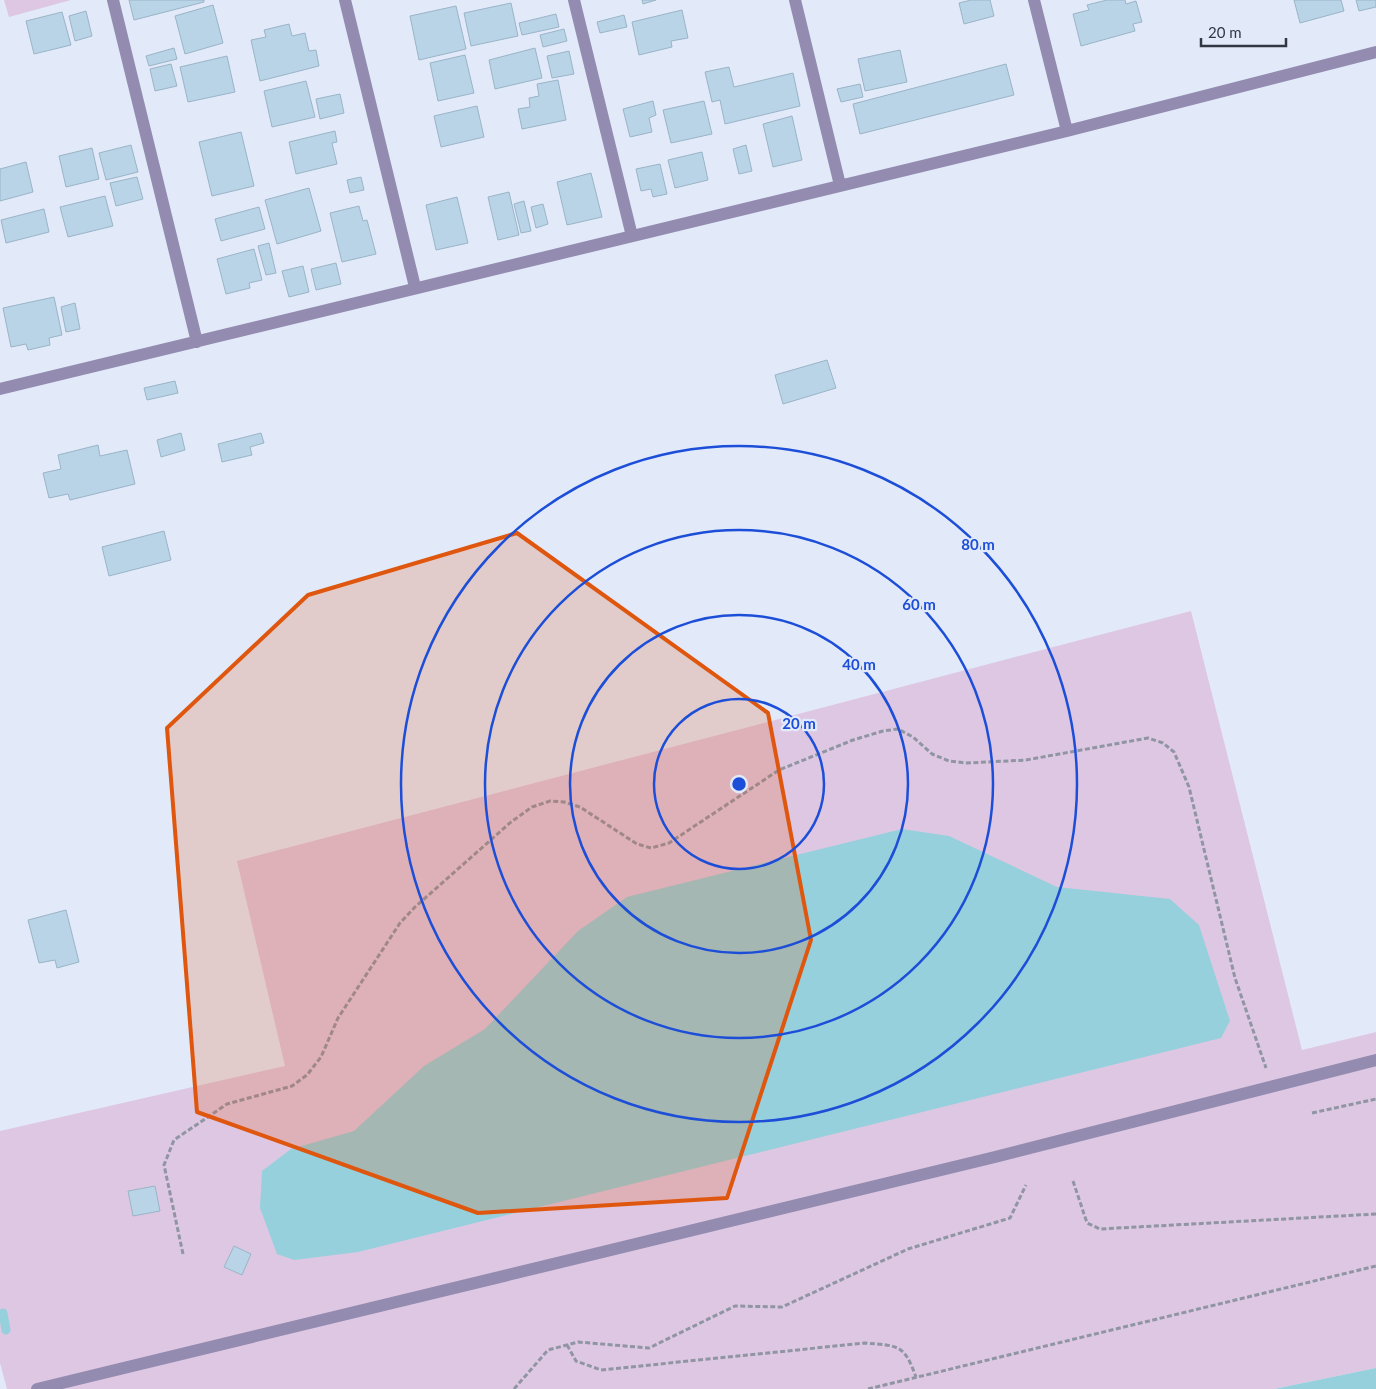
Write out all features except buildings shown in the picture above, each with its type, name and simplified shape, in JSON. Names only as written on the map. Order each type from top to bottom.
[{"type":"street","points":[[113,0],[197,342]]},
{"type":"street","points":[[345,0],[416,287]]},
{"type":"street","points":[[574,0],[632,236]]},
{"type":"street","points":[[795,0],[840,185]]},
{"type":"street","points":[[1034,0],[1067,131]]},
{"type":"street","points":[[0,390],[416,287],[1067,131],[1376,52]]},
{"type":"street","points":[[37,1389],[995,1157],[1376,1060]]},
{"type":"path","points":[[183,1254],[164,1165],[174,1140],[227,1104],[292,1086],[307,1075],[321,1056],[338,1018],[400,923],[445,881],[532,806],[550,801],[564,802],[580,807],[637,844],[651,848],[669,843],[780,770],[854,740],[883,731],[898,729],[913,737],[932,754],[949,761],[966,763],[1026,760],[1148,738],[1163,743],[1174,752],[1189,787],[1236,978],[1273,1086]]},
{"type":"path","points":[[1312,1113],[1376,1099]]},
{"type":"path","points":[[1073,1181],[1087,1222],[1100,1229],[1376,1214]]},
{"type":"path","points":[[514,1389],[548,1350],[578,1342],[649,1348],[735,1306],[782,1307],[908,1249],[1010,1218],[1026,1186]]},
{"type":"path","points":[[868,1389],[1376,1266]]},
{"type":"path","points":[[567,1345],[576,1362],[601,1370],[865,1343],[894,1345],[908,1356],[916,1378]]},
{"type":"highlighted area","points":[[517,533],[768,713],[811,940],[727,1198],[478,1213],[197,1112],[167,728],[308,595]]},
{"type":"shaded area","points":[[4,0],[71,0],[9,17]]},
{"type":"shaded area","points":[[1191,611],[1302,1050],[1376,1032],[1376,1368],[1274,1389],[7,1389],[0,1363],[0,1131],[285,1066],[237,861]]},
{"type":"water","points":[[902,829],[949,836],[1057,887],[1170,899],[1199,925],[1230,1021],[1221,1038],[358,1252],[294,1260],[277,1254],[260,1208],[262,1171],[291,1149],[354,1131],[424,1066],[485,1029],[578,931],[627,897]]},
{"type":"water","points":[[1376,1368],[1376,1389],[1274,1389]]},
{"type":"waterway","points":[[3,1313],[6,1330]]}]
